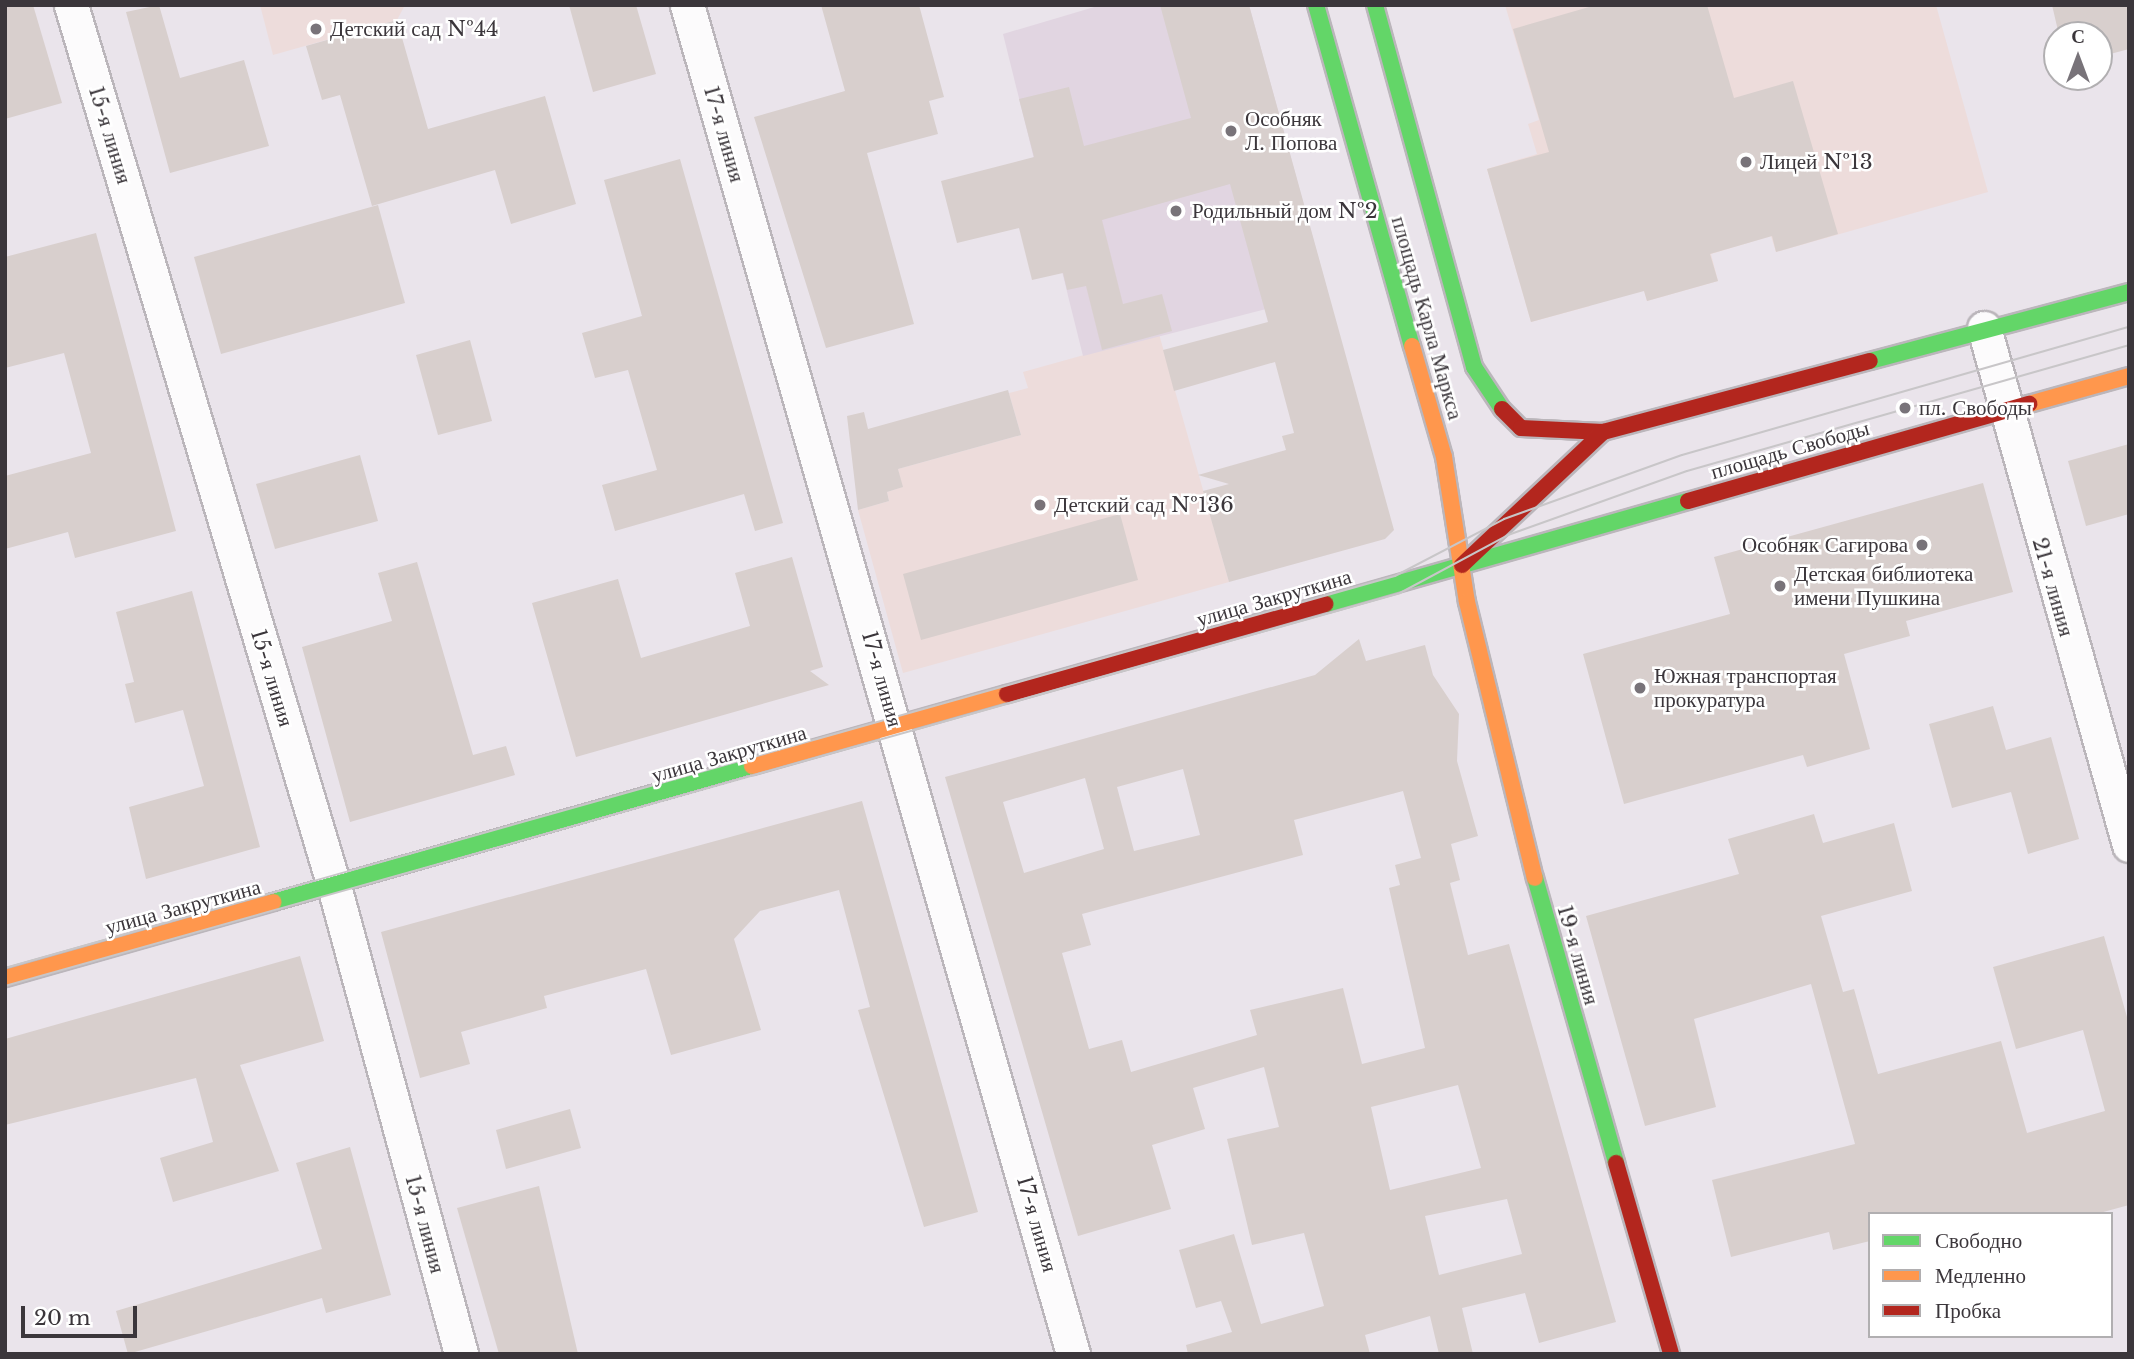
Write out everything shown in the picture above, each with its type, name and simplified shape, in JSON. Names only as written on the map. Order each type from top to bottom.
[{"type":"street","name":"15-я линия","points":[[71,5],[334,886],[461,1354]]},
{"type":"street","name":"17-я линия","points":[[687,5],[1073,1354]]},
{"type":"street","name":"площадь Карла Маркса","points":[[1316,5],[1444,457],[1462,565]]},
{"type":"street","name":"площадь Карла Маркса","points":[[1375,5],[1475,367],[1495,403],[1521,428],[1602,432]]},
{"type":"street","points":[[1462,565],[1602,432],[1984,328],[2129,292]]},
{"type":"street","name":"21-я линия","points":[[1984,328],[2004,410],[2129,845]]},
{"type":"street","name":"площадь Свободы","points":[[1462,565],[2129,376]]},
{"type":"street","name":"улица Закруткина","points":[[5,978],[896,729],[1462,565]]},
{"type":"street","name":"19-я линия","points":[[1462,565],[1533,872],[1671,1354]]},
{"type":"shaded area","name":"Детский сад №44","points":[[260,5],[405,5],[397,20],[273,55]]},
{"type":"shaded area","name":"Родильный дом №2","points":[[1101,5],[1249,5],[1328,293],[1083,356],[1003,34]]},
{"type":"shaded area","name":"Лицей №13","points":[[1505,5],[1936,5],[1988,192],[1776,252],[1771,236],[1711,254],[1718,281],[1647,301],[1639,274],[1586,290],[1590,306],[1531,322],[1487,169],[1537,154],[1528,124],[1539,120]]},
{"type":"shaded area","name":"Детский сад №136","points":[[1159,334],[1229,582],[903,673],[858,510],[889,501],[887,492],[902,487],[898,469],[1021,435],[1009,393],[1028,388],[1023,372]]},
{"type":"building","points":[[5,5],[33,5],[62,103],[5,119]]},
{"type":"building","points":[[159,5],[180,78],[244,60],[269,146],[170,173],[126,12]]},
{"type":"building","points":[[569,5],[636,5],[656,74],[593,92]]},
{"type":"building","points":[[821,5],[919,5],[944,97],[929,101],[938,134],[867,153],[914,324],[826,348],[754,117],[845,91]]},
{"type":"building","points":[[1160,5],[1249,5],[1394,530],[1385,539],[1229,582],[1203,491],[1229,484],[1198,475],[1286,450],[1282,436],[1294,433],[1275,362],[1174,391],[1163,350],[1268,322],[1230,184],[1102,220],[1123,304],[1162,294],[1172,331],[1102,350],[1086,286],[1067,290],[1063,273],[1032,280],[1019,228],[957,243],[941,181],[1034,157],[1019,99],[1069,87],[1084,146],[1191,118]]},
{"type":"building","name":"Лицей №13","points":[[1596,5],[1707,5],[1734,98],[1793,81],[1838,234],[1776,252],[1772,236],[1710,254],[1718,281],[1647,301],[1644,291],[1531,322],[1487,169],[1549,152],[1513,29]]},
{"type":"building","points":[[2052,5],[2129,5],[2129,49],[2113,53],[2113,21],[2056,21]]},
{"type":"building","points":[[397,20],[428,129],[545,96],[576,204],[511,224],[495,170],[372,206],[340,95],[322,100],[306,46]]},
{"type":"building","points":[[680,159],[783,523],[755,531],[744,494],[615,531],[602,485],[657,470],[628,370],[595,378],[582,333],[642,316],[604,180]]},
{"type":"building","points":[[378,205],[405,303],[221,354],[194,257]]},
{"type":"building","points":[[96,233],[176,531],[75,558],[68,532],[5,549],[5,476],[91,453],[64,353],[5,368],[5,257]]},
{"type":"building","points":[[470,340],[492,421],[438,435],[416,355]]},
{"type":"building","points":[[1008,390],[1021,435],[898,469],[903,487],[887,492],[889,501],[858,510],[847,416],[864,412],[868,429]]},
{"type":"building","points":[[2129,444],[2129,514],[2086,526],[2068,461]]},
{"type":"building","points":[[360,455],[378,521],[275,549],[256,484]]},
{"type":"building","points":[[1983,483],[2013,592],[1906,621],[1910,636],[1844,654],[1870,749],[1807,767],[1803,755],[1624,804],[1583,654],[1730,614],[1714,557]]},
{"type":"building","points":[[1120,514],[1138,580],[921,640],[903,574]]},
{"type":"building","points":[[792,557],[823,667],[810,671],[829,685],[576,757],[532,603],[618,579],[641,658],[750,626],[735,573]]},
{"type":"building","points":[[417,562],[473,755],[506,746],[515,775],[350,822],[302,647],[392,621],[378,573]]},
{"type":"building","points":[[192,591],[260,847],[146,879],[129,807],[204,786],[183,710],[135,723],[125,684],[134,682],[116,612]]},
{"type":"building","points":[[1359,639],[1366,661],[1425,645],[1433,675],[1459,714],[1457,761],[1478,836],[1451,844],[1460,880],[1450,883],[1468,955],[1509,944],[1616,1322],[1539,1343],[1525,1293],[1462,1308],[1473,1354],[1439,1354],[1430,1316],[1365,1335],[1370,1354],[1188,1354],[1186,1345],[1232,1332],[1221,1301],[1196,1308],[1179,1250],[1234,1234],[1261,1324],[1324,1306],[1304,1233],[1252,1245],[1227,1139],[1279,1127],[1264,1067],[1193,1088],[1205,1129],[1152,1145],[1171,1209],[1078,1236],[945,777],[1315,675]],"holes":[[[1183,769],[1200,835],[1134,851],[1117,787]],[[1085,778],[1104,849],[1024,873],[1003,802]],[[1403,791],[1421,858],[1395,865],[1400,885],[1389,888],[1425,1048],[1362,1064],[1343,988],[1250,1010],[1257,1035],[1131,1072],[1122,1040],[1089,1049],[1062,953],[1091,945],[1082,914],[1303,855],[1294,820]],[[1458,1085],[1481,1168],[1390,1190],[1371,1107]],[[1507,1199],[1522,1254],[1439,1275],[1425,1216]]]},
{"type":"building","points":[[1993,706],[2006,750],[2051,737],[2079,839],[2028,854],[2011,792],[1952,808],[1929,724]]},
{"type":"building","points":[[862,801],[978,1212],[924,1227],[858,1010],[870,1007],[839,890],[760,911],[734,939],[761,1030],[671,1055],[646,969],[544,996],[547,1008],[461,1032],[470,1064],[420,1078],[381,932]]},
{"type":"building","points":[[1814,814],[1823,843],[1894,823],[1912,891],[1821,916],[1843,992],[1854,989],[1878,1074],[2001,1041],[2027,1133],[2105,1111],[2083,1030],[2016,1049],[1993,967],[2104,936],[2129,1024],[2129,1205],[2103,1212],[1868,1212],[1868,1241],[1833,1250],[1829,1232],[1731,1257],[1712,1180],[1855,1144],[1811,984],[1694,1019],[1716,1107],[1645,1126],[1586,916],[1739,874],[1728,839]]},
{"type":"building","points":[[300,956],[324,1041],[240,1065],[279,1171],[173,1202],[160,1158],[213,1142],[196,1078],[5,1125],[5,1039]]},
{"type":"building","points":[[570,1109],[581,1148],[506,1169],[496,1130]]},
{"type":"building","points":[[350,1147],[391,1295],[326,1313],[322,1298],[128,1354],[116,1311],[322,1249],[296,1163]]},
{"type":"building","points":[[539,1186],[578,1354],[499,1354],[457,1208]]},
{"type":"tram line","points":[[5,968],[1395,576],[1504,519],[1682,455],[2129,327]]},
{"type":"tram line","points":[[5,986],[1400,593],[1508,535],[1687,471],[2129,345]]},
{"type":"traffic: fast","points":[[1316,5],[1412,346]]},
{"type":"traffic: fast","points":[[1375,5],[1474,367],[1502,409]]},
{"type":"traffic: fast","points":[[1870,361],[2129,292]]},
{"type":"traffic: fast","points":[[1326,604],[1688,501]]},
{"type":"traffic: fast","points":[[273,902],[752,766]]},
{"type":"traffic: fast","points":[[1535,878],[1616,1163]]},
{"type":"traffic: slow","points":[[1412,346],[1444,457],[1467,602],[1535,878]]},
{"type":"traffic: slow","points":[[2029,404],[2129,376]]},
{"type":"traffic: slow","points":[[752,766],[1007,694]]},
{"type":"traffic: slow","points":[[5,978],[273,902]]},
{"type":"traffic: jam","points":[[1502,409],[1521,428],[1603,432],[1870,361]]},
{"type":"traffic: jam","points":[[1688,501],[2029,404]]},
{"type":"traffic: jam","points":[[1462,565],[1603,432]]},
{"type":"traffic: jam","points":[[1007,694],[1326,604]]},
{"type":"traffic: jam","points":[[1616,1163],[1671,1354]]},
{"type":"place","name":"Детский сад №44","points":[[316,29]]},
{"type":"place","name":"Особняк Л. Попова","points":[[1231,131]]},
{"type":"place","name":"Лицей №13","points":[[1746,162]]},
{"type":"place","name":"Родильный дом №2","points":[[1176,211]]},
{"type":"place","name":"пл. Свободы","points":[[1905,408]]},
{"type":"place","name":"Детский сад №136","points":[[1040,505]]},
{"type":"place","name":"Особняк Сагирова","points":[[1922,545]]},
{"type":"place","name":"Детская библиотека имени Пушкина","points":[[1780,586]]},
{"type":"place","name":"Южная транспортая прокуратура","points":[[1640,688]]}]
